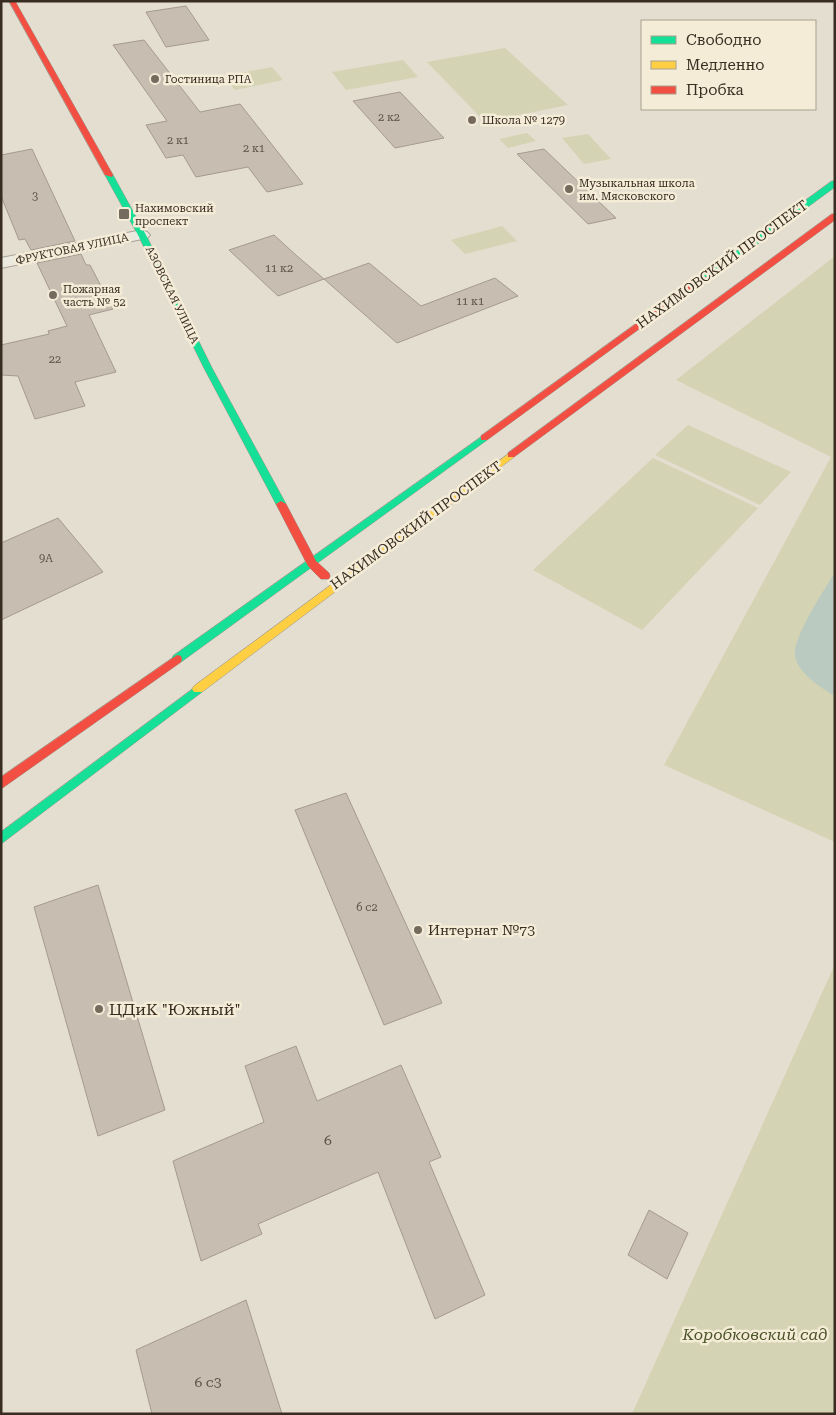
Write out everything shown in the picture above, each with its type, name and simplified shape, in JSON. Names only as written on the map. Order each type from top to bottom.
[{"type":"main road","name":"АЗОВСКАЯ УЛИЦА","points":[[12,1],[142,235],[208,368],[312,563],[335,586]]},
{"type":"main road","name":"НАХИМОВСКИЙ ПРОСПЕКТ","points":[[1,784],[312,563],[835,183]]},
{"type":"main road","name":"НАХИМОВСКИЙ ПРОСПЕКТ","points":[[1,839],[335,586],[835,216]]},
{"type":"street","name":"ФРУКТОВАЯ УЛИЦА","points":[[1,263],[107,240],[142,235]]},
{"type":"green space","points":[[505,48],[568,105],[485,122],[427,62]]},
{"type":"green space","points":[[403,60],[418,77],[346,90],[332,72]]},
{"type":"green space","points":[[272,67],[283,80],[235,90],[224,76]]},
{"type":"green space","points":[[527,133],[536,141],[508,148],[499,139]]},
{"type":"green space","points":[[588,134],[611,159],[584,164],[562,138]]},
{"type":"green space","points":[[502,226],[517,241],[465,254],[451,240]]},
{"type":"green space","points":[[835,256],[835,842],[664,765],[831,457],[676,380]]},
{"type":"green space","points":[[688,425],[791,472],[760,505],[655,455]]},
{"type":"green space","points":[[653,458],[758,508],[642,630],[533,570]]},
{"type":"green space","name":"Коробковский сад","points":[[835,964],[835,1414],[632,1414]]},
{"type":"shaded area","points":[[835,572],[835,696],[805,674],[797,662],[795,648],[817,601]]},
{"type":"building","points":[[186,6],[209,40],[166,47],[146,12]]},
{"type":"building","points":[[144,40],[200,112],[240,104],[303,184],[267,192],[248,167],[196,177],[183,155],[166,158],[146,125],[167,121],[113,45]]},
{"type":"building","points":[[400,92],[444,138],[395,148],[353,101]]},
{"type":"building","points":[[32,149],[75,241],[31,250],[25,239],[19,240],[1,196],[1,155]]},
{"type":"building","name":"Музыкальная школа им. Мясковского","points":[[544,149],[616,218],[588,224],[517,154]]},
{"type":"building","points":[[274,235],[324,279],[278,296],[229,250]]},
{"type":"building","points":[[81,254],[86,265],[90,265],[113,309],[89,315],[116,372],[75,382],[85,406],[35,419],[18,376],[1,375],[1,345],[49,334],[48,331],[67,326],[37,263]]},
{"type":"building","points":[[369,263],[421,306],[495,278],[518,296],[397,343],[324,279]]},
{"type":"building","points":[[58,518],[103,572],[1,620],[1,543]]},
{"type":"building","points":[[346,793],[442,1003],[384,1025],[295,810]]},
{"type":"building","name":"ЦДиК \"Южный\"","points":[[98,885],[165,1110],[98,1136],[34,907]]},
{"type":"building","points":[[296,1046],[317,1101],[401,1065],[441,1157],[429,1162],[485,1295],[435,1319],[378,1172],[258,1224],[262,1234],[201,1261],[173,1161],[264,1122],[245,1066]]},
{"type":"building","points":[[649,1210],[688,1233],[667,1279],[628,1255]]},
{"type":"building","points":[[246,1300],[282,1414],[152,1414],[136,1350]]},
{"type":"traffic: fast","points":[[109,175],[142,235],[208,368],[281,504]]},
{"type":"traffic: fast","points":[[705,278],[835,183]]},
{"type":"traffic: fast","points":[[177,659],[484,438]]},
{"type":"traffic: fast","points":[[1,839],[198,689]]},
{"type":"traffic: slow","points":[[198,689],[511,455]]},
{"type":"traffic: jam","points":[[12,1],[109,175]]},
{"type":"traffic: jam","points":[[511,455],[835,216]]},
{"type":"traffic: jam","points":[[484,438],[705,278]]},
{"type":"traffic: jam","points":[[281,504],[312,563],[325,576]]},
{"type":"traffic: jam","points":[[1,784],[177,659]]},
{"type":"place","name":"Гостиница РПА","points":[[155,79]]},
{"type":"place","name":"Школа № 1279","points":[[472,120]]},
{"type":"place","name":"Музыкальная школа им. Мясковского","points":[[569,189]]},
{"type":"place","name":"Нахимовский проспект","points":[[124,214]]},
{"type":"place","name":"Пожарная часть № 52","points":[[53,295]]},
{"type":"place","name":"Интернат №73","points":[[418,930]]},
{"type":"place","name":"ЦДиК \"Южный\"","points":[[99,1009]]}]
